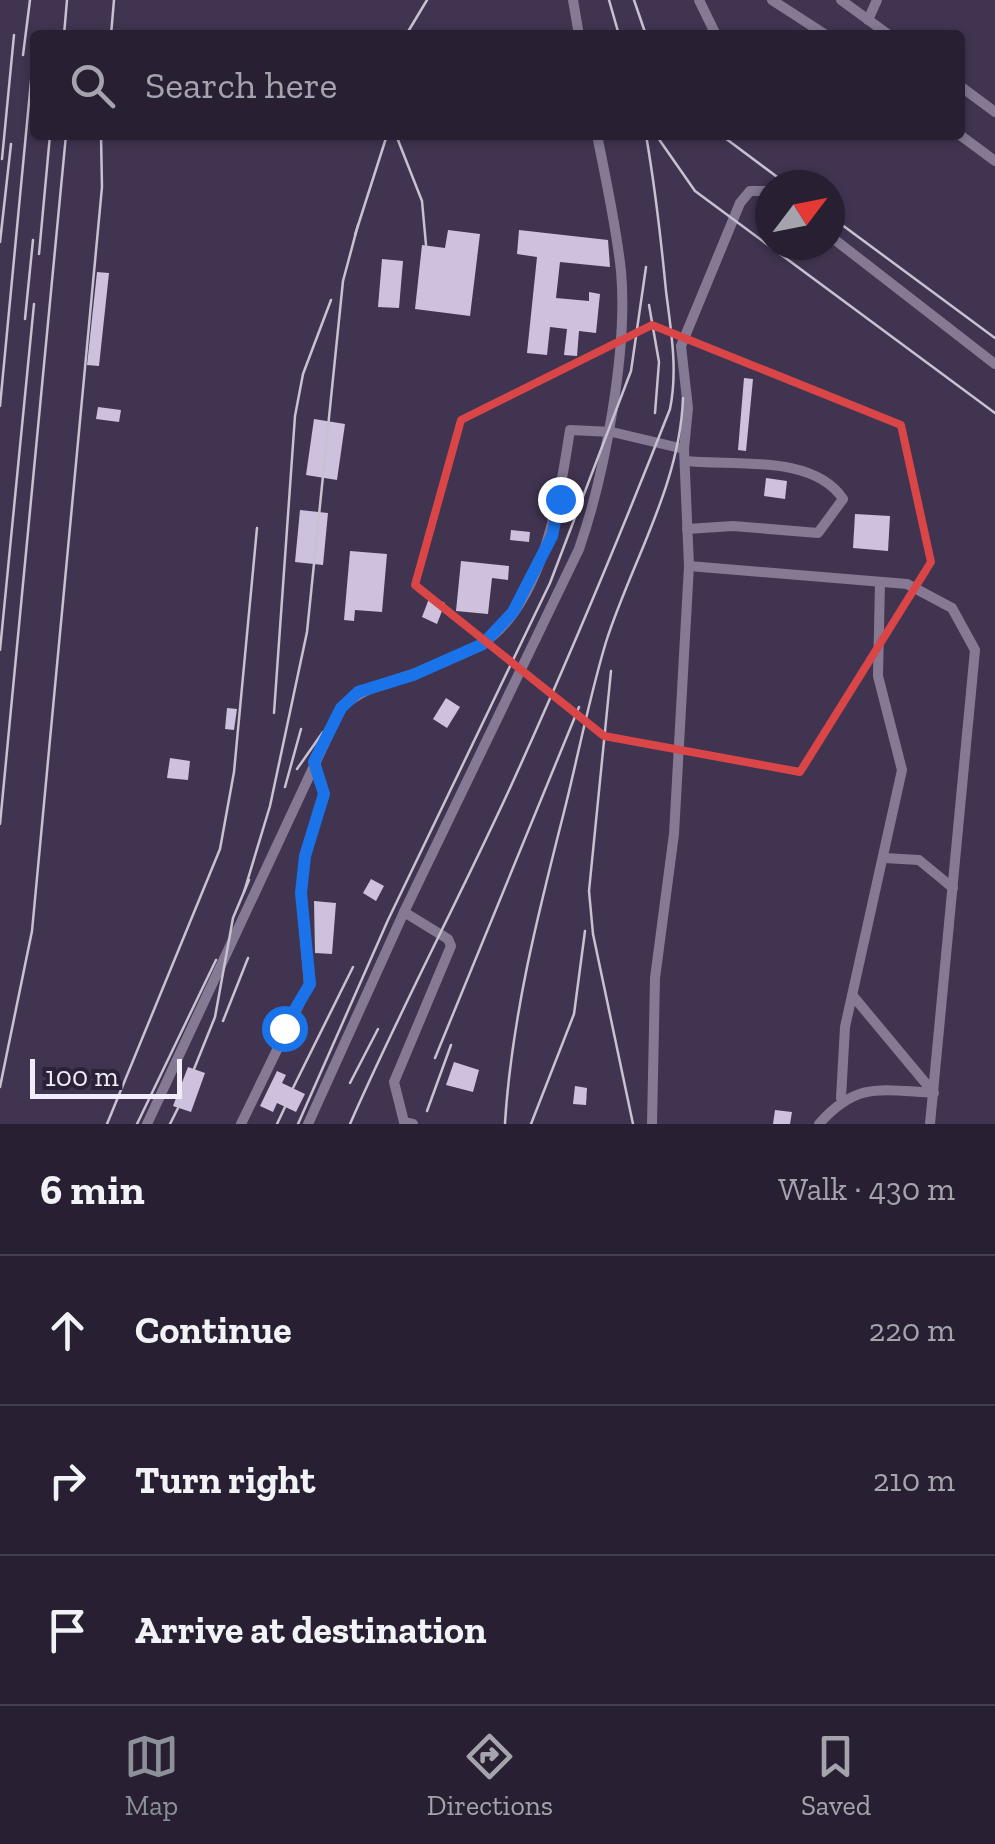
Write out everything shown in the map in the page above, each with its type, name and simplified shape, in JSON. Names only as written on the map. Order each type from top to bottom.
[{"type":"lane","points":[[573,0],[578,30]]},
{"type":"lane","points":[[699,0],[714,30]]},
{"type":"lane","points":[[772,0],[818,30]]},
{"type":"lane","points":[[841,0],[882,30]]},
{"type":"lane","points":[[868,20],[876,0]]},
{"type":"lane","points":[[965,90],[995,112]]},
{"type":"lane","points":[[965,139],[995,161]]},
{"type":"lane","points":[[308,1124],[404,912],[579,549],[598,492],[608,432],[621,275],[599,140]]},
{"type":"lane","points":[[652,1124],[655,978],[674,834],[688,566],[684,455],[688,408],[681,346],[740,202],[755,191]]},
{"type":"lane","points":[[845,248],[995,364]]},
{"type":"lane","points":[[147,1124],[341,708],[358,692],[413,675],[483,644],[513,612],[552,536],[570,430],[608,432],[684,455],[804,469],[832,483],[843,500],[818,533],[732,526],[687,530]]},
{"type":"lane","points":[[688,566],[880,582],[930,592],[952,608],[969,632],[975,650],[930,1124]]},
{"type":"lane","points":[[819,1124],[841,1098],[845,1027],[902,770],[878,676],[880,582]]},
{"type":"lane","points":[[241,1124],[310,984],[301,893],[305,856],[324,794],[314,762]]},
{"type":"lane","points":[[884,858],[919,860],[953,888]]},
{"type":"lane","points":[[404,912],[448,939],[451,946],[394,1082],[404,1122],[412,1124]]},
{"type":"lane","points":[[853,996],[934,1093]]},
{"type":"lane","points":[[841,1098],[880,1090],[934,1093]]},
{"type":"highlighted area","points":[[652,325],[901,425],[931,562],[800,772],[604,736],[415,585],[461,420]]},
{"type":"shaded area","points":[[0,0],[995,0],[995,1124],[0,1124]]},
{"type":"building","points":[[448,230],[480,234],[470,316],[415,309],[422,245],[445,248]]},
{"type":"building","points":[[519,230],[608,240],[610,267],[560,262],[556,298],[589,301],[589,292],[600,294],[596,333],[579,331],[577,356],[564,355],[567,329],[550,327],[547,355],[527,353],[537,257],[517,254]]},
{"type":"building","points":[[382,259],[403,261],[399,308],[378,307]]},
{"type":"building","points":[[97,272],[109,273],[99,366],[87,365]]},
{"type":"building","points":[[744,378],[753,379],[746,451],[738,450]]},
{"type":"building","points":[[98,407],[121,410],[119,422],[96,419]]},
{"type":"building","points":[[314,419],[345,424],[337,480],[306,475]]},
{"type":"building","points":[[766,478],[787,481],[785,499],[764,496]]},
{"type":"building","points":[[300,510],[328,513],[323,565],[295,562]]},
{"type":"building","points":[[855,514],[890,516],[888,551],[853,548]]},
{"type":"building","points":[[511,530],[530,532],[529,542],[510,540]]},
{"type":"building","points":[[350,551],[387,554],[382,612],[355,610],[354,621],[344,620]]},
{"type":"building","points":[[461,561],[509,566],[508,580],[492,578],[488,614],[456,611]]},
{"type":"building","points":[[430,596],[445,603],[437,624],[422,617]]},
{"type":"building","points":[[446,698],[460,707],[447,728],[433,719]]},
{"type":"building","points":[[227,708],[237,709],[234,730],[225,729]]},
{"type":"building","points":[[170,758],[190,761],[188,780],[167,778]]},
{"type":"building","points":[[371,879],[384,886],[376,901],[363,893]]},
{"type":"building","points":[[314,901],[336,903],[332,954],[315,953]]},
{"type":"building","points":[[454,1062],[479,1070],[473,1092],[446,1085]]},
{"type":"building","points":[[188,1067],[205,1073],[191,1112],[173,1106]]},
{"type":"building","points":[[277,1071],[286,1075],[282,1083],[305,1094],[296,1112],[277,1103],[273,1112],[260,1106]]},
{"type":"building","points":[[575,1086],[587,1088],[586,1105],[573,1104]]},
{"type":"building","points":[[775,1110],[792,1112],[790,1124],[773,1124]]},
{"type":"railway","points":[[23,55],[30,0]]},
{"type":"railway","points":[[64,30],[67,0]]},
{"type":"railway","points":[[111,30],[114,0]]},
{"type":"railway","points":[[409,30],[427,0]]},
{"type":"railway","points":[[609,0],[618,30]]},
{"type":"railway","points":[[634,0],[644,30]]},
{"type":"railway","points":[[2,159],[14,35]]},
{"type":"railway","points":[[0,406],[30,91]]},
{"type":"railway","points":[[39,254],[50,140]]},
{"type":"railway","points":[[0,824],[66,140]]},
{"type":"railway","points":[[0,1087],[32,931],[102,187],[101,140]]},
{"type":"railway","points":[[355,235],[385,140]]},
{"type":"railway","points":[[398,140],[422,201],[426,245]]},
{"type":"railway","points":[[350,1124],[531,741],[670,409],[673,350],[647,140]]},
{"type":"railway","points":[[659,140],[695,191],[995,413]]},
{"type":"railway","points":[[728,140],[768,170]]},
{"type":"railway","points":[[0,242],[11,144]]},
{"type":"railway","points":[[244,892],[270,806],[307,632],[343,281],[358,225]]},
{"type":"railway","points":[[845,227],[995,338]]},
{"type":"railway","points":[[25,319],[33,240]]},
{"type":"railway","points":[[298,1124],[388,920],[550,583],[631,371],[646,267]]},
{"type":"railway","points":[[274,713],[295,416],[303,374],[331,300]]},
{"type":"railway","points":[[0,650],[34,304]]},
{"type":"railway","points":[[649,305],[659,362],[655,413]]},
{"type":"railway","points":[[505,1123],[528,962],[590,703],[606,642],[664,492],[680,430],[683,398]]},
{"type":"railway","points":[[107,1124],[220,849],[234,772],[257,528]]},
{"type":"railway","points":[[611,671],[589,891],[593,934],[633,1124]]},
{"type":"railway","points":[[435,1058],[579,707]]},
{"type":"railway","points":[[285,787],[301,729]]},
{"type":"railway","points":[[297,769],[323,732]]},
{"type":"railway","points":[[194,1069],[215,1017],[233,918],[249,880]]},
{"type":"railway","points":[[531,1124],[574,1014],[585,931]]},
{"type":"railway","points":[[223,1021],[248,958]]},
{"type":"railway","points":[[137,1124],[216,960]]},
{"type":"railway","points":[[293,1088],[353,967]]},
{"type":"railway","points":[[350,1083],[378,1029]]},
{"type":"railway","points":[[427,1111],[451,1045]]},
{"type":"railway","points":[[277,1124],[285,1107]]},
{"type":"railway","points":[[170,1124],[178,1108]]},
{"type":"route","points":[[284,1028],[300,1007],[310,984],[301,893],[305,856],[324,794],[314,762],[341,708],[358,692],[413,675],[483,644],[513,612],[552,536],[560,499]]}]
